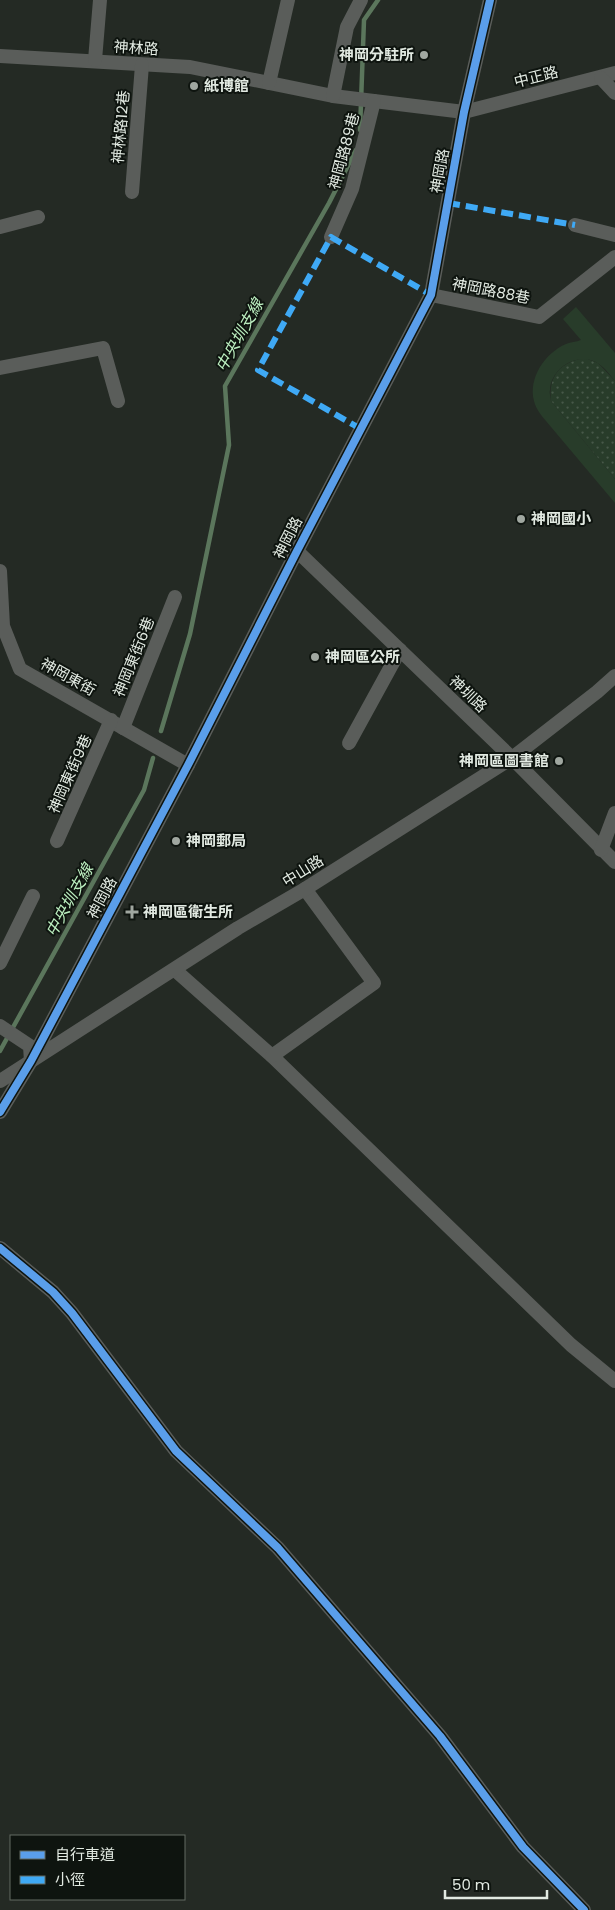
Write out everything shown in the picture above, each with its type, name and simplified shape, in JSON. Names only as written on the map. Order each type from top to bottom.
[{"type":"street","points":[[95,60],[100,0]]},
{"type":"street","points":[[268,83],[288,0]]},
{"type":"street","points":[[333,96],[347,27],[361,0]]},
{"type":"street","name":"神岡路","points":[[0,1112],[31,1061],[188,765],[431,295],[464,112],[490,0]]},
{"type":"street","name":"神林路","points":[[0,56],[190,67],[333,96],[464,112]]},
{"type":"street","name":"神林路12巷","points":[[132,192],[142,65]]},
{"type":"street","name":"中正路","points":[[464,112],[615,73]]},
{"type":"street","points":[[600,78],[615,93]]},
{"type":"street","name":"神岡路89巷","points":[[331,237],[352,189],[366,100]]},
{"type":"street","points":[[0,227],[38,217]]},
{"type":"street","points":[[575,225],[615,235]]},
{"type":"street","name":"神岡路88巷","points":[[431,295],[539,316],[615,257]]},
{"type":"street","points":[[0,368],[103,348],[118,402]]},
{"type":"street","name":"神圳路","points":[[297,551],[512,758],[601,850],[615,862]]},
{"type":"street","name":"神岡東街","points":[[0,571],[3,626],[20,669],[188,765]]},
{"type":"street","name":"神岡東街6巷","points":[[117,724],[175,598]]},
{"type":"street","points":[[349,743],[400,650]]},
{"type":"street","name":"中山路","points":[[0,1082],[238,928],[305,889],[512,758],[615,676]]},
{"type":"street","name":"神岡東街9巷","points":[[57,841],[117,724]]},
{"type":"street","points":[[601,850],[615,813]]},
{"type":"street","points":[[272,1056],[374,983],[305,889]]},
{"type":"street","points":[[0,964],[33,896]]},
{"type":"street","points":[[175,970],[272,1056],[571,1345],[615,1381]]},
{"type":"street","points":[[7,1030],[30,1046],[31,1061]]},
{"type":"street","points":[[0,1248],[53,1292],[66,1306],[176,1451],[278,1548],[440,1736],[523,1847],[584,1910]]},
{"type":"green space","points":[[576,307],[615,353],[615,381],[599,364],[591,360],[575,360],[568,363],[555,374],[550,391],[551,401],[615,479],[615,503],[542,416],[534,401],[533,392],[536,375],[545,360],[558,348],[581,340],[563,319]]},
{"type":"green space","points":[[585,358],[598,363],[615,381],[615,479],[551,401],[554,377],[562,367]]},
{"type":"waterway","name":"中央圳支線","points":[[360,130],[364,20],[378,0]]},
{"type":"waterway","name":"中央圳支線","points":[[161,731],[190,634],[229,445],[225,386],[329,203],[356,150]]},
{"type":"waterway","name":"中央圳支線","points":[[0,1051],[144,790],[153,758]]},
{"type":"marked path","points":[[448,203],[575,225]]},
{"type":"marked path","points":[[361,429],[258,370],[331,237],[431,295]]},
{"type":"cycle path","points":[[0,1112],[31,1061],[188,765],[431,295],[464,112],[490,0]]},
{"type":"cycle path","points":[[0,1248],[53,1292],[72,1313],[176,1451],[278,1548],[440,1736],[523,1847],[584,1910]]},
{"type":"place","name":"神岡分駐所","points":[[424,55]]},
{"type":"place","name":"紙博館","points":[[194,86]]},
{"type":"place","name":"神岡國小","points":[[521,519]]},
{"type":"place","name":"神岡區公所","points":[[315,657]]},
{"type":"place","name":"神岡區圖書館","points":[[559,761]]},
{"type":"place","name":"神岡郵局","points":[[176,841]]},
{"type":"place","name":"神岡區衛生所","points":[[132,912]]}]
